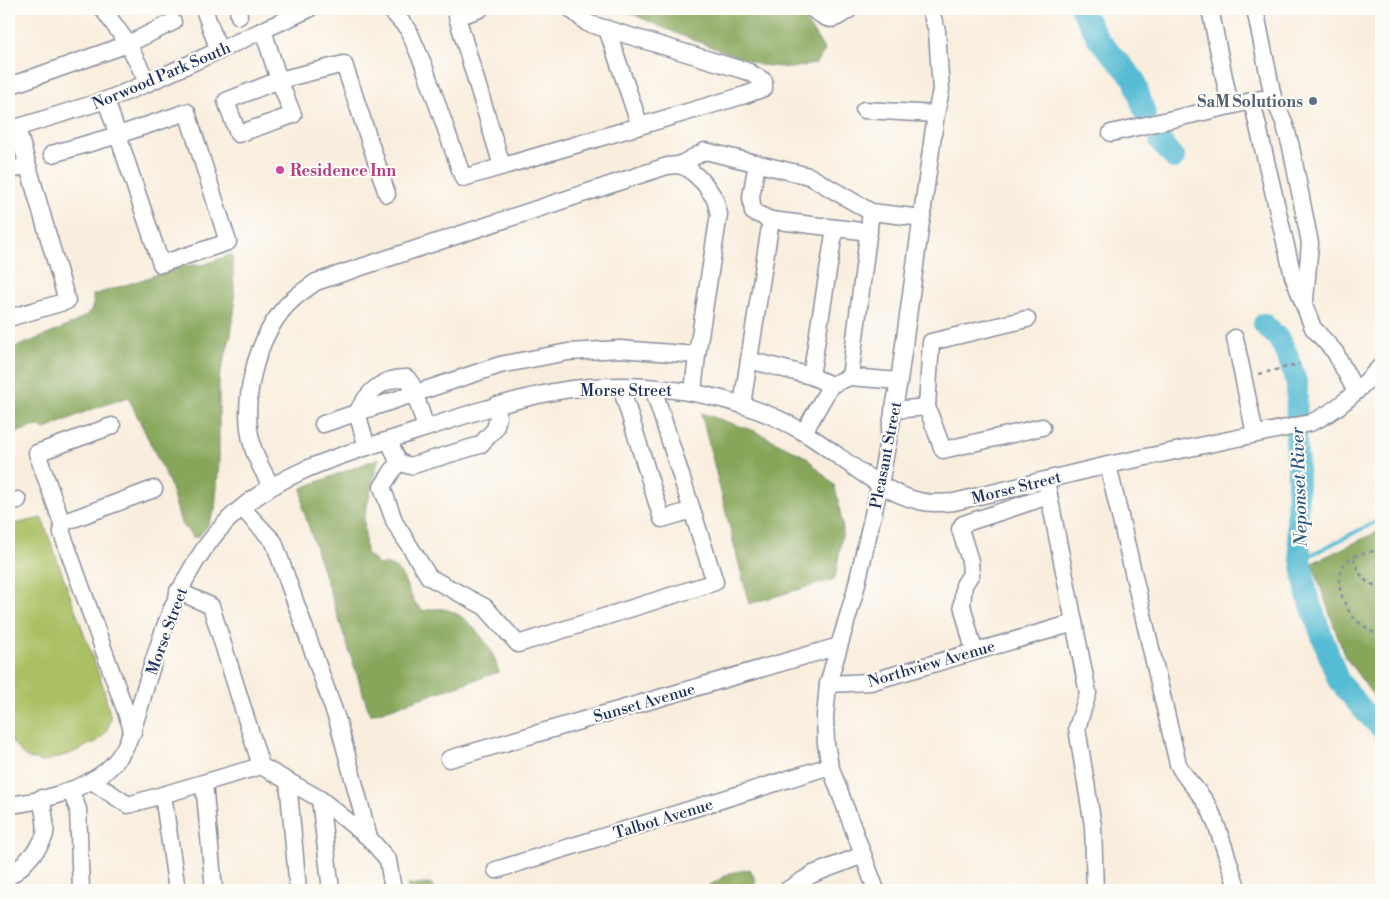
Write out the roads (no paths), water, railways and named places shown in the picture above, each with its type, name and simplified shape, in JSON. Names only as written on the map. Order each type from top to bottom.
[{"type":"street","points":[[104,9],[128,44],[148,83]]},
{"type":"street","points":[[204,9],[219,51]]},
{"type":"street","name":"Norwood Park South","points":[[13,129],[106,100],[148,83],[309,9]]},
{"type":"street","points":[[390,9],[408,29],[424,66],[463,178],[764,88],[764,80],[749,72],[586,23],[571,9]]},
{"type":"street","points":[[480,9],[457,17],[502,166]]},
{"type":"street","points":[[812,9],[826,19],[838,17],[850,9]]},
{"type":"street","name":"Pleasant Street","points":[[876,890],[830,766],[826,744],[825,717],[828,684],[856,592],[880,484],[899,380],[940,90],[937,31],[930,9]]},
{"type":"street","points":[[1210,9],[1230,106]]},
{"type":"street","points":[[1255,9],[1273,97],[1284,122],[1291,147],[1310,243],[1304,302]]},
{"type":"street","points":[[9,86],[128,44],[173,22]]},
{"type":"street","points":[[263,30],[280,80],[344,64],[387,194]]},
{"type":"street","points":[[607,30],[640,126]]},
{"type":"street","points":[[1111,133],[1273,97]]},
{"type":"street","points":[[52,154],[118,135],[187,112],[228,242],[161,264],[118,135],[106,100]]},
{"type":"street","points":[[1252,101],[1293,276],[1313,328],[1335,352],[1356,392]]},
{"type":"street","points":[[864,110],[936,114]]},
{"type":"street","points":[[9,318],[67,301],[27,165],[13,129]]},
{"type":"street","points":[[271,486],[258,462],[248,426],[249,401],[259,352],[269,330],[282,311],[298,294],[316,282],[667,166],[679,165],[705,151],[809,176],[871,212],[922,218]]},
{"type":"street","points":[[757,164],[751,197],[752,212],[771,220],[869,232]]},
{"type":"street","points":[[9,171],[27,165]]},
{"type":"street","points":[[679,165],[689,169],[704,183],[715,199],[719,214],[693,392]]},
{"type":"street","points":[[850,377],[871,212]]},
{"type":"street","points":[[742,405],[771,220]]},
{"type":"street","points":[[811,376],[835,228]]},
{"type":"street","points":[[1027,319],[931,342],[927,407],[942,450],[1042,427]]},
{"type":"street","points":[[1235,338],[1255,434]]},
{"type":"street","points":[[322,424],[500,365],[568,352],[620,349],[697,356]]},
{"type":"street","points":[[749,360],[811,376],[832,385]]},
{"type":"street","name":"Morse Street","points":[[9,806],[70,790],[92,781],[108,770],[121,756],[133,732],[158,647],[178,591],[204,548],[216,533],[242,508],[271,486],[314,464],[496,405],[555,391],[621,387],[693,392],[742,405],[785,422],[804,432],[880,484],[903,496],[932,503],[954,502],[1047,488],[1108,465],[1310,423],[1321,418],[1356,392],[1381,366]]},
{"type":"street","points":[[804,432],[832,385],[850,377],[899,380]]},
{"type":"street","points":[[621,387],[662,519],[692,510]]},
{"type":"street","points":[[398,462],[382,487],[395,524],[429,577],[486,607],[518,644],[715,582],[654,388]]},
{"type":"street","points":[[415,394],[426,428]]},
{"type":"street","points":[[389,440],[398,462],[410,466],[480,445],[495,429],[498,417],[496,405]]},
{"type":"street","points":[[893,410],[927,407]]},
{"type":"street","points":[[357,413],[367,447]]},
{"type":"street","points":[[112,426],[37,453],[133,732]]},
{"type":"street","points":[[1108,465],[1178,764],[1183,775],[1202,796],[1211,811],[1238,890]]},
{"type":"street","points":[[974,651],[962,605],[964,585],[971,574],[970,561],[960,530],[963,524],[1047,488],[1088,693],[1077,728],[1093,826],[1095,890]]},
{"type":"street","points":[[62,528],[154,489]]},
{"type":"street","points":[[242,508],[274,542],[338,722],[369,838]]},
{"type":"street","points":[[178,591],[211,606],[260,766],[320,799],[369,838],[388,860],[393,890]]},
{"type":"street","name":"Northview Avenue","points":[[828,684],[870,682],[1074,623]]},
{"type":"street","name":"Sunset Avenue","points":[[450,759],[839,646]]},
{"type":"street","points":[[92,781],[128,806],[260,766]]},
{"type":"street","name":"Talbot Avenue","points":[[496,870],[830,766]]},
{"type":"street","points":[[288,781],[298,890]]},
{"type":"street","points":[[204,783],[214,890]]},
{"type":"street","points":[[70,790],[78,809],[81,890]]},
{"type":"street","points":[[163,795],[177,890]]},
{"type":"street","points":[[11,881],[43,840],[46,832],[41,798]]},
{"type":"street","points":[[320,799],[331,890]]},
{"type":"street","points":[[787,890],[812,874],[863,855]]},
{"type":"waterway","name":"Neponset River","points":[[1081,9],[1099,40],[1134,79],[1145,114]]},
{"type":"waterway","name":"Neponset River","points":[[1160,141],[1174,158]]},
{"type":"waterway","name":"Neponset River","points":[[1264,324],[1278,338],[1287,354],[1297,385],[1297,527],[1307,595],[1338,680],[1381,728]]},
{"type":"waterway","points":[[1301,560],[1381,519]]},
{"type":"place","name":"SaM Solutions","points":[[1313,101]]},
{"type":"place","name":"Residence Inn","points":[[280,170]]}]
